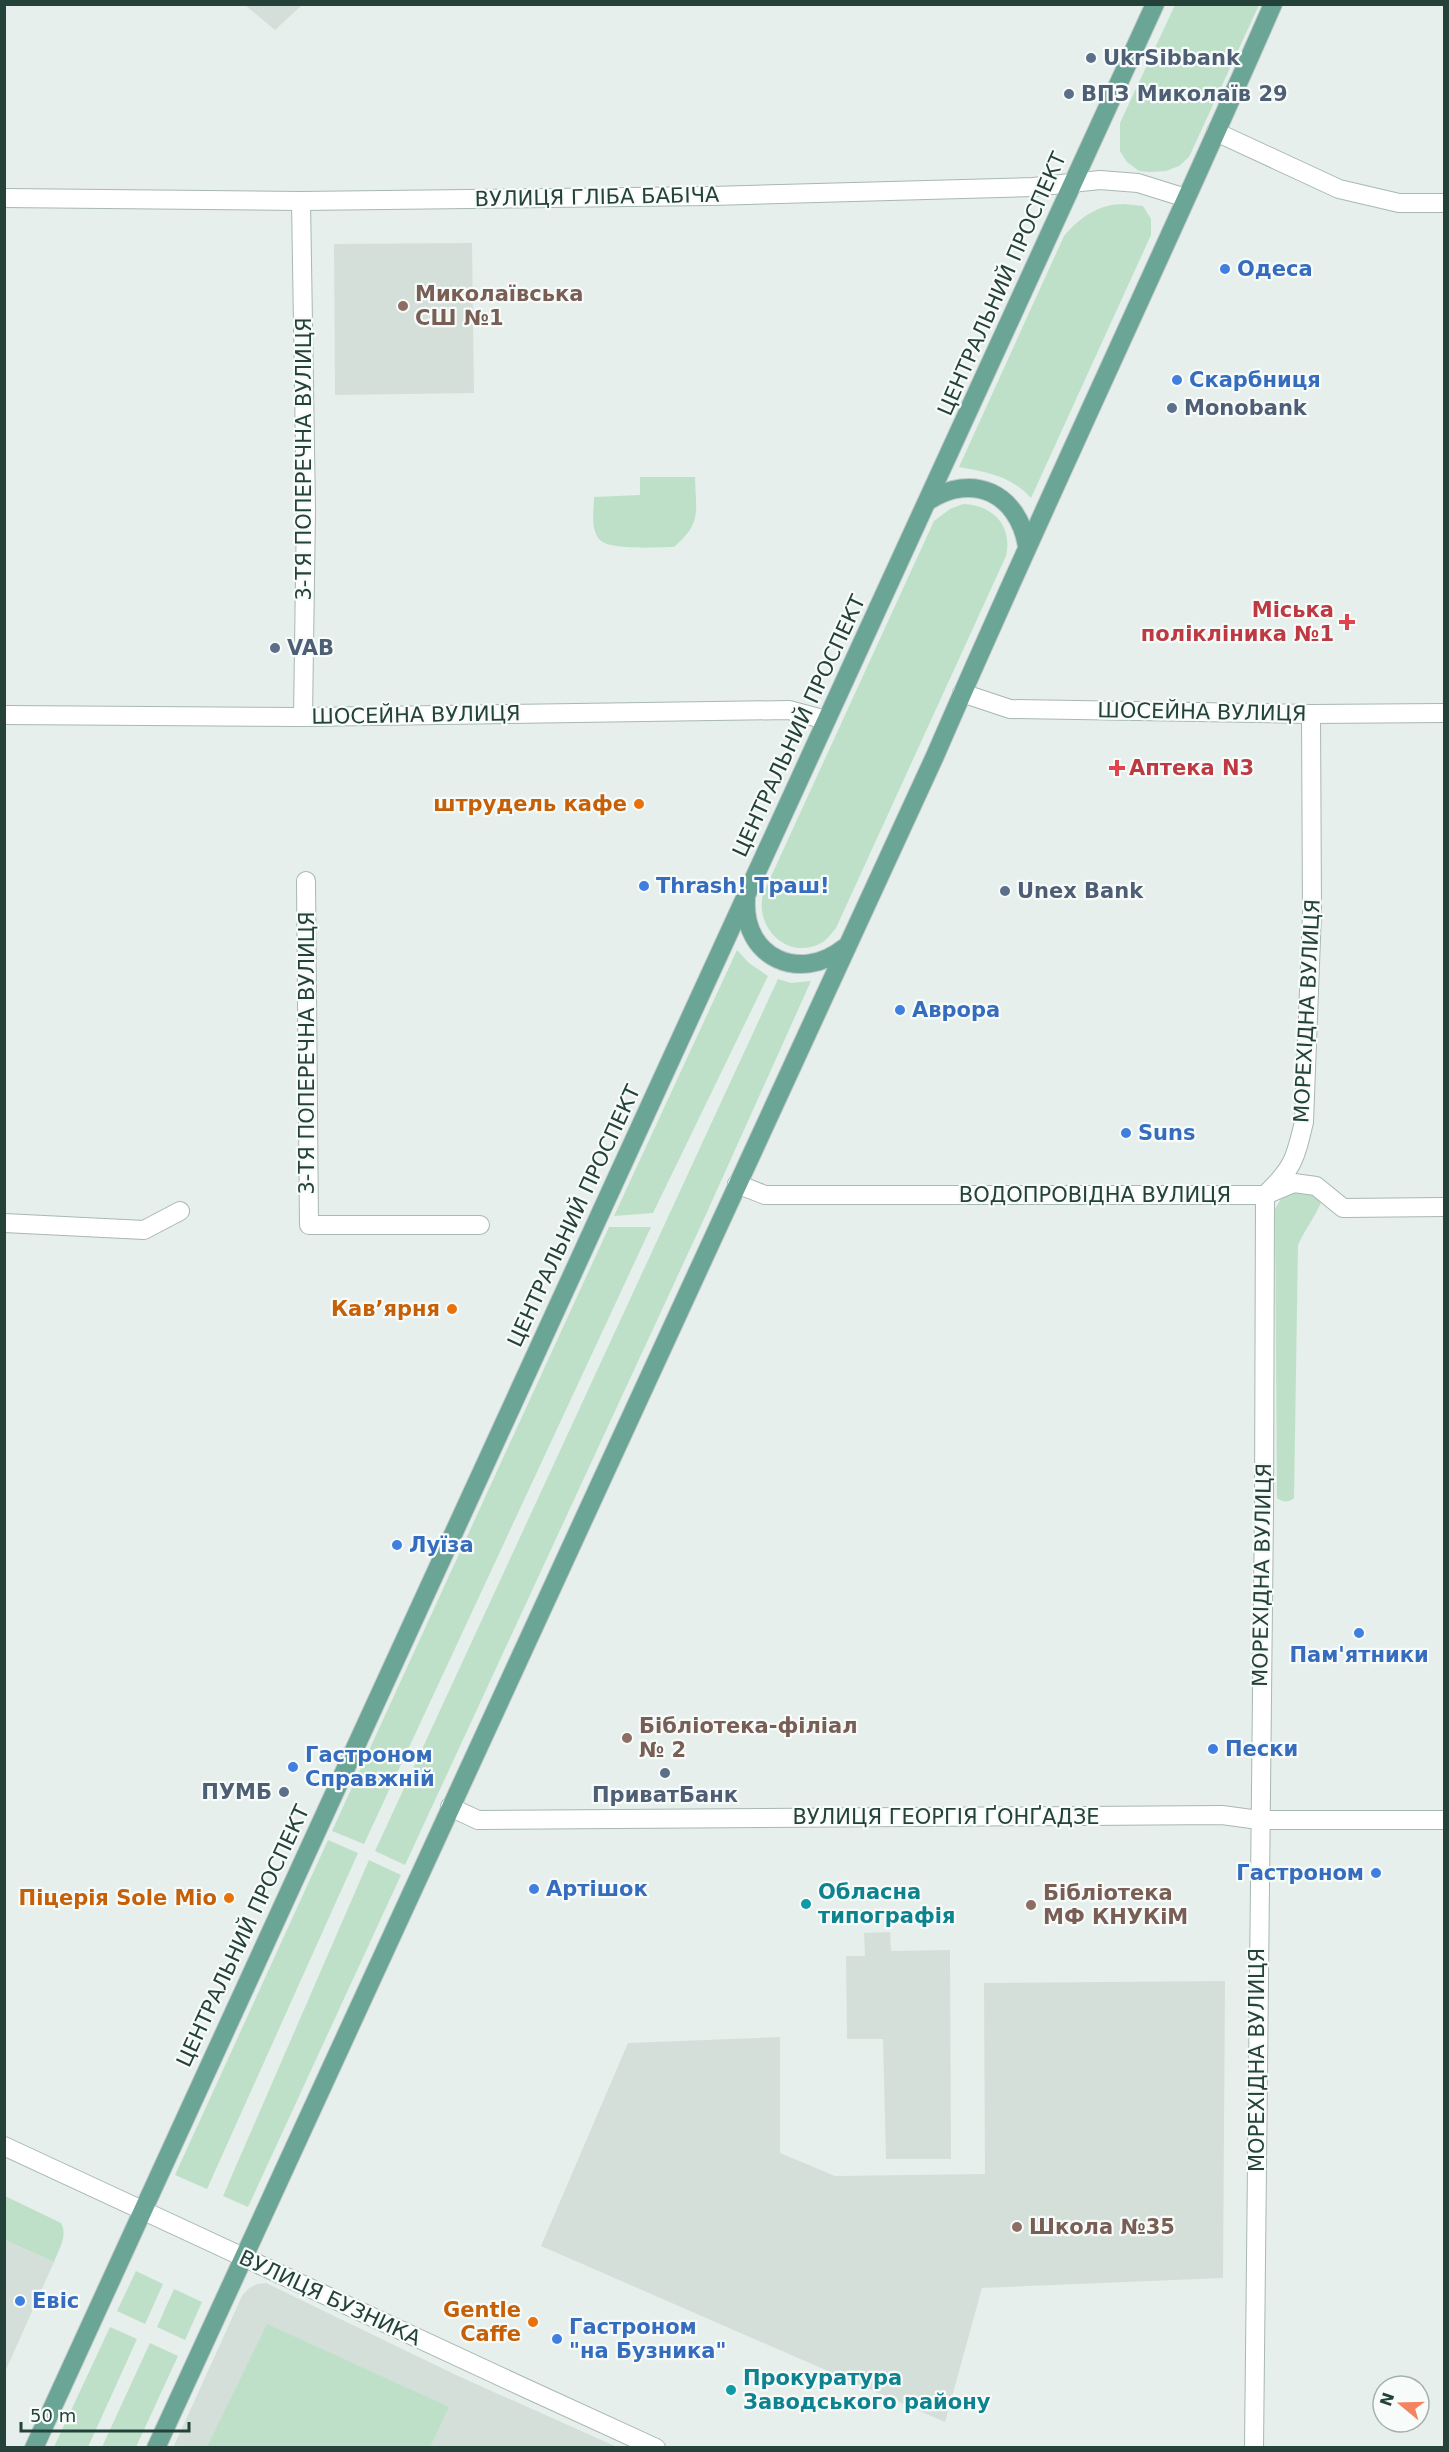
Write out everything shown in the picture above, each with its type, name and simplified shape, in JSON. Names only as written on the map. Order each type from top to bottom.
[{"type":"main road","name":"ЦЕНТРАЛЬНИЙ ПРОСПЕКТ","points":[[34,2448],[1155,4]]},
{"type":"main road","points":[[156,2448],[962,693],[1273,4]]},
{"type":"main road","points":[[928,501],[942,492],[959,487],[976,488],[993,493],[1017,514],[1024,530],[1027,546]]},
{"type":"main road","points":[[747,895],[746,910],[753,935],[765,950],[780,960],[794,964],[815,964],[834,957],[844,948]]},
{"type":"street","points":[[1216,132],[1339,189],[1399,203],[1444,203]]},
{"type":"street","name":"ВУЛИЦЯ ГЛІБА БАБІЧА","points":[[4,198],[301,201],[824,194],[1072,184],[1100,180],[1138,183],[1186,198]]},
{"type":"street","name":"3-ТЯ ПОПЕРЕЧНА ВУЛИЦЯ","points":[[301,201],[306,509],[303,717]]},
{"type":"street","name":"ШОСЕЙНА ВУЛИЦЯ","points":[[962,693],[1010,710],[1311,714],[1444,713]]},
{"type":"street","name":"ШОСЕЙНА ВУЛИЦЯ","points":[[4,715],[303,717],[789,710],[826,720]]},
{"type":"street","name":"МОРЕХІДНА ВУЛИЦЯ","points":[[1254,2448],[1265,1196],[1287,1174],[1297,1153],[1304,1122],[1312,912],[1311,714]]},
{"type":"street","name":"3-ТЯ ПОПЕРЕЧНА ВУЛИЦЯ","points":[[306,881],[309,1225],[480,1225]]},
{"type":"street","name":"ВОДОПРОВІДНА ВУЛИЦЯ","points":[[737,1184],[765,1195],[1265,1196],[1294,1183],[1316,1186],[1343,1208],[1444,1207]]},
{"type":"street","points":[[4,1223],[144,1230],[180,1211]]},
{"type":"street","name":"ВУЛИЦЯ ГЕОРГІЯ ҐОНҐАДЗЕ","points":[[450,1807],[478,1820],[1210,1815],[1259,1820],[1444,1820]]},
{"type":"street","name":"ВУЛИЦЯ БУЗНИКА","points":[[4,2146],[656,2448]]},
{"type":"shaded area","points":[[245,5],[302,5],[275,30]]},
{"type":"shaded area","name":"Миколаївська СШ №1","points":[[472,243],[474,393],[335,395],[334,244]]},
{"type":"shaded area","points":[[890,1932],[891,1951],[950,1950],[951,2159],[886,2159],[883,2039],[847,2039],[846,1956],[865,1956],[864,1933]]},
{"type":"shaded area","name":"Школа №35","points":[[1225,1981],[1223,2278],[982,2288],[945,2422],[541,2246],[628,2043],[780,2037],[780,2153],[835,2176],[985,2174],[984,1983]]},
{"type":"shaded area","name":"Евіс","points":[[5,2240],[54,2262],[5,2372]]},
{"type":"shaded area","points":[[266,2283],[456,2375],[617,2447],[173,2448],[242,2296],[257,2284]]},
{"type":"green space","points":[[1175,5],[1259,5],[1189,157],[1179,166],[1166,171],[1139,171],[1127,162],[1120,151],[1120,123]]},
{"type":"green space","points":[[1124,204],[1143,206],[1151,219],[1151,235],[1031,498],[1007,480],[989,473],[959,467],[1064,236],[1077,223],[1098,209]]},
{"type":"green space","points":[[640,477],[695,477],[696,508],[693,524],[683,539],[674,547],[623,547],[604,543],[596,535],[593,518],[594,497],[640,495]]},
{"type":"green space","points":[[963,504],[983,508],[998,519],[1006,535],[1006,556],[836,928],[825,941],[811,947],[798,948],[787,945],[769,930],[762,907],[763,894],[934,521],[950,509]]},
{"type":"green space","points":[[737,950],[749,963],[768,976],[653,1213],[614,1216]]},
{"type":"green space","points":[[778,979],[791,983],[811,981],[703,1221],[405,1865],[375,1851]]},
{"type":"green space","points":[[1315,1191],[1322,1200],[1298,1245],[1294,1498],[1285,1501],[1277,1498],[1275,1209],[1285,1192]]},
{"type":"green space","points":[[609,1227],[651,1227],[364,1844],[332,1831]]},
{"type":"green space","points":[[328,1840],[358,1853],[207,2189],[175,2175]]},
{"type":"green space","points":[[369,1860],[401,1875],[248,2207],[223,2196]]},
{"type":"green space","points":[[5,2196],[61,2223],[64,2233],[54,2262],[5,2240]]},
{"type":"green space","points":[[136,2271],[163,2284],[145,2324],[117,2311]]},
{"type":"green space","points":[[174,2289],[202,2302],[185,2340],[157,2327]]},
{"type":"green space","points":[[267,2324],[449,2407],[430,2447],[207,2447]]},
{"type":"green space","points":[[110,2327],[137,2339],[88,2447],[54,2447]]},
{"type":"green space","points":[[150,2343],[178,2356],[136,2447],[102,2447]]},
{"type":"place","name":"UkrSibbank","points":[[1091,58]]},
{"type":"place","name":"ВПЗ Миколаїв 29","points":[[1069,94]]},
{"type":"place","name":"Одеса","points":[[1225,269]]},
{"type":"place","name":"Миколаївська СШ №1","points":[[403,306]]},
{"type":"place","name":"Скарбниця","points":[[1177,380]]},
{"type":"place","name":"Monobank","points":[[1172,408]]},
{"type":"place","name":"Міська полікліника №1","points":[[1347,622]]},
{"type":"place","name":"VAB","points":[[275,648]]},
{"type":"place","name":"Аптека N3","points":[[1117,768]]},
{"type":"place","name":"штрудель кафе","points":[[639,804]]},
{"type":"place","name":"Thrash! Траш!","points":[[644,886]]},
{"type":"place","name":"Unex Bank","points":[[1005,891]]},
{"type":"place","name":"Аврора","points":[[900,1010]]},
{"type":"place","name":"Suns","points":[[1126,1133]]},
{"type":"place","name":"Кав’ярня","points":[[452,1309]]},
{"type":"place","name":"Луїза","points":[[397,1545]]},
{"type":"place","name":"Пам'ятники","points":[[1359,1633]]},
{"type":"place","name":"Бібліотека-філіал № 2","points":[[627,1738]]},
{"type":"place","name":"Пески","points":[[1213,1749]]},
{"type":"place","name":"Гастроном Справжній","points":[[293,1767]]},
{"type":"place","name":"ПриватБанк","points":[[665,1773]]},
{"type":"place","name":"ПУМБ","points":[[284,1792]]},
{"type":"place","name":"Гастроном","points":[[1376,1873]]},
{"type":"place","name":"Артішок","points":[[534,1889]]},
{"type":"place","name":"Піцерія Sole Mio","points":[[229,1898]]},
{"type":"place","name":"Обласна типографія","points":[[806,1904]]},
{"type":"place","name":"Бібліотека МФ КНУКіМ","points":[[1031,1905]]},
{"type":"place","name":"Школа №35","points":[[1017,2227]]},
{"type":"place","name":"Евіс","points":[[20,2301]]},
{"type":"place","name":"Gentle Caffe","points":[[533,2322]]},
{"type":"place","name":"Гастроном \"на Бузника\"","points":[[557,2339]]},
{"type":"place","name":"Прокуратура Заводського району","points":[[731,2390]]}]
